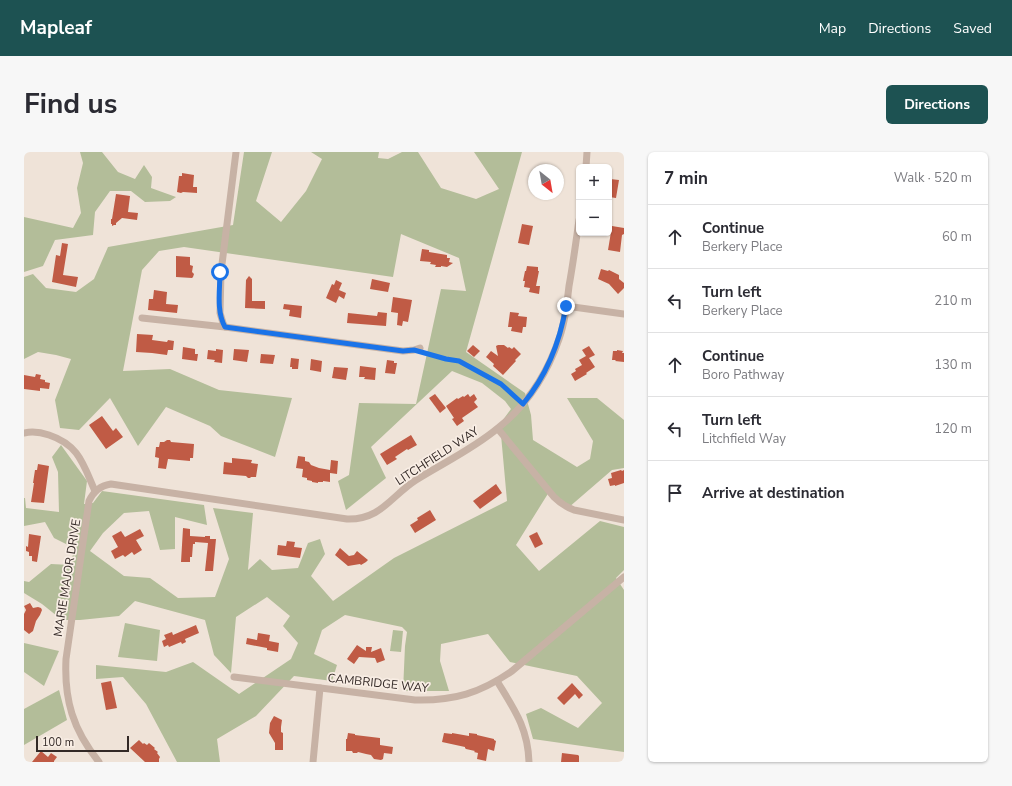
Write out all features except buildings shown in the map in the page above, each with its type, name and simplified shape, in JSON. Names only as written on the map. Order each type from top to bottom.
[{"type":"street","points":[[225,327],[220,313],[220,272],[236,152]]},
{"type":"street","points":[[586,164],[587,152]]},
{"type":"street","name":"LITCHFIELD WAY","points":[[95,491],[111,484],[347,519],[368,517],[381,509],[415,480],[458,456],[498,429],[523,404],[547,369],[554,354],[564,323],[577,236]]},
{"type":"street","points":[[566,306],[624,314]]},
{"type":"street","points":[[142,318],[225,327],[403,351],[417,349]]},
{"type":"street","points":[[498,429],[560,503],[574,510],[624,520]]},
{"type":"street","points":[[24,433],[40,432],[61,440],[71,446],[83,464],[95,491]]},
{"type":"street","name":"MARIE MAJOR DRIVE","points":[[95,491],[89,501],[65,673],[67,697],[73,718],[84,741],[99,762]]},
{"type":"street","name":"CAMBRIDGE WAY","points":[[234,677],[403,699],[430,701],[472,693],[497,681],[512,671],[624,577]]},
{"type":"street","points":[[497,681],[524,729],[529,762]]},
{"type":"street","points":[[314,762],[320,688]]},
{"type":"path","points":[[417,349],[463,363],[501,384],[523,404]]},
{"type":"green space","points":[[80,152],[102,152],[118,172],[135,179],[144,165],[152,177],[151,188],[176,197],[170,201],[145,202],[131,191],[110,191],[95,212],[93,235],[55,240],[43,266],[24,272],[24,217],[73,228],[81,213],[77,188],[83,163]]},
{"type":"green space","points":[[244,152],[272,152],[256,201],[281,222],[306,191],[322,159],[311,152],[379,152],[378,158],[388,159],[402,152],[418,152],[441,188],[476,199],[499,189],[474,152],[522,152],[466,352],[525,393],[531,415],[533,440],[577,467],[590,459],[593,441],[567,398],[597,398],[624,420],[624,468],[612,470],[568,508],[549,492],[516,545],[539,571],[600,521],[624,527],[624,570],[616,578],[624,590],[624,752],[533,739],[526,714],[541,708],[578,728],[602,703],[577,676],[510,662],[488,634],[441,644],[440,661],[449,691],[403,691],[407,632],[402,627],[345,615],[322,630],[314,654],[337,665],[332,681],[294,676],[256,716],[217,739],[220,762],[177,762],[146,704],[123,677],[96,679],[96,665],[166,672],[193,662],[239,694],[291,659],[298,643],[283,626],[290,616],[267,597],[236,617],[231,673],[214,655],[205,620],[135,601],[119,616],[80,620],[62,620],[42,604],[24,593],[24,581],[29,582],[51,564],[71,565],[74,548],[54,538],[45,522],[24,526],[24,498],[26,508],[59,512],[58,472],[52,457],[61,445],[87,481],[84,504],[93,503],[102,491],[204,505],[207,525],[175,517],[175,549],[160,550],[149,511],[124,513],[103,533],[90,551],[124,576],[150,578],[178,598],[215,597],[229,559],[213,508],[253,513],[248,570],[260,559],[272,570],[298,568],[308,543],[320,539],[325,554],[311,576],[333,601],[394,558],[507,501],[500,424],[511,409],[505,401],[482,383],[452,371],[371,447],[386,478],[346,510],[338,481],[349,475],[359,403],[416,404],[441,289],[466,291],[459,258],[401,234],[393,277],[184,247],[159,251],[142,270],[123,371],[170,369],[219,390],[292,398],[275,457],[221,436],[210,426],[166,407],[138,446],[110,398],[79,430],[60,428],[55,400],[71,359],[38,352],[24,359],[24,277],[33,274],[46,288],[76,292],[94,279],[108,247],[233,225]]},
{"type":"green space","points":[[125,623],[160,630],[157,661],[118,657]]},
{"type":"green space","points":[[393,630],[403,631],[401,652],[390,651]]},
{"type":"green space","points":[[24,643],[59,651],[44,686],[24,672]]},
{"type":"green space","points":[[59,690],[67,720],[24,745],[24,709]]},
{"type":"route","points":[[220,272],[220,313],[225,327],[403,351],[414,350],[459,361],[501,384],[523,404],[547,369],[554,354],[564,323],[566,306]]}]
